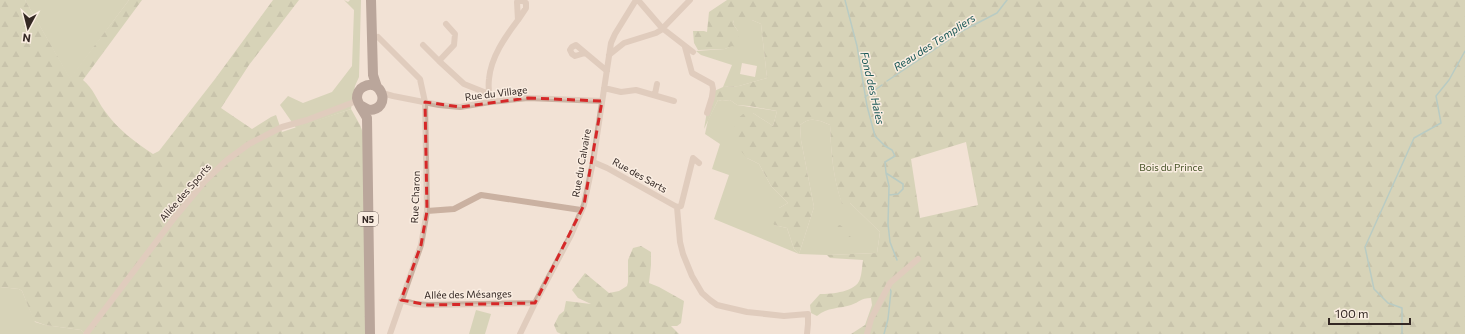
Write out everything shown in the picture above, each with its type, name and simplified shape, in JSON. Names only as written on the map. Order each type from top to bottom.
[{"type":"main road","points":[[365,0],[365,86]]},
{"type":"main road","points":[[371,0],[372,75],[380,94],[380,106],[369,110],[359,102],[359,91],[365,86],[371,85],[380,94]]},
{"type":"main road","name":"N5","points":[[359,102],[367,118],[370,334]]},
{"type":"main road","name":"N5","points":[[375,109],[373,118],[376,334]]},
{"type":"street","points":[[637,0],[662,28],[693,52]]},
{"type":"street","name":"Rue du Calvaire","points":[[520,334],[571,235],[581,210],[587,191],[593,162],[611,43],[615,34],[637,0]]},
{"type":"street","points":[[609,55],[624,43],[656,33],[690,0]]},
{"type":"street","points":[[490,102],[488,80],[493,60],[506,36],[518,20]]},
{"type":"street","points":[[439,61],[454,45],[455,34],[446,24]]},
{"type":"street","name":"Rue Charon","points":[[378,37],[420,79],[426,102],[427,210],[421,245],[390,334]]},
{"type":"street","points":[[423,45],[464,84],[489,94]]},
{"type":"street","points":[[685,47],[692,73],[712,84],[713,89],[708,113]]},
{"type":"street","points":[[585,54],[607,71]]},
{"type":"street","points":[[655,94],[657,84]]},
{"type":"street","points":[[604,88],[621,92],[636,90],[655,94],[674,101]]},
{"type":"street","name":"Rue du Village","points":[[380,94],[460,107],[528,98],[602,101]]},
{"type":"street","name":"Allée des Sports","points":[[86,334],[175,217],[205,181],[227,160],[249,144],[282,127],[307,120],[354,102],[359,102]]},
{"type":"street","points":[[699,163],[693,158],[681,206],[677,207],[680,242],[692,276],[702,293],[717,305],[747,312],[784,316],[808,314],[807,334]]},
{"type":"street","name":"Rue des Sarts","points":[[593,162],[607,168],[677,207]]},
{"type":"street","points":[[427,210],[454,209],[480,195],[581,210]]},
{"type":"street","points":[[867,334],[871,319],[890,283],[918,259]]},
{"type":"street","name":"Allée des Mésanges","points":[[401,300],[415,304],[428,305],[535,303]]},
{"type":"highlighted area","points":[[528,98],[602,101],[584,205],[535,303],[428,305],[401,300],[421,245],[427,211],[425,102],[460,107]]},
{"type":"green space","points":[[0,0],[25,0],[70,78],[129,0],[142,0],[83,80],[95,94],[109,117],[120,129],[153,154],[159,151],[215,79],[273,0],[299,0],[249,65],[221,108],[252,129],[276,115],[282,132],[351,109],[365,138],[365,334],[85,334],[81,330],[45,325],[34,321],[22,291],[19,289],[0,287]]},
{"type":"green space","points":[[25,0],[129,0],[70,79]]},
{"type":"green space","points":[[344,0],[348,2],[350,0],[361,0],[359,77],[355,86],[351,109],[296,128],[280,105],[288,96],[303,103],[332,92],[352,66],[354,10]]},
{"type":"green space","name":"Bois du Prince","points":[[727,0],[1465,0],[1465,334],[851,334],[865,325],[872,305],[871,298],[862,299],[851,305],[829,310],[817,316],[811,313],[810,305],[820,294],[837,293],[849,289],[854,287],[860,279],[863,260],[830,258],[827,255],[877,253],[880,232],[850,203],[842,204],[836,184],[833,165],[830,125],[815,120],[807,120],[800,125],[801,140],[814,207],[799,254],[794,249],[787,228],[774,225],[771,218],[771,209],[779,208],[788,203],[771,186],[759,164],[747,158],[733,142],[735,121],[743,114],[753,113],[773,126],[777,111],[737,105],[730,100],[718,100],[704,129],[710,93],[723,87],[739,86],[767,78],[761,24],[752,20],[734,20],[733,24],[738,31],[740,48],[732,46],[725,49],[698,50],[694,43],[693,31],[707,32],[709,12]],"holes":[[[966,142],[978,205],[920,218],[911,159]]]},
{"type":"green space","points":[[734,20],[752,20],[761,24],[767,78],[739,86],[723,87],[732,65],[701,55],[696,51],[725,49],[731,46],[738,31],[733,24]],"holes":[[[742,63],[757,66],[755,77],[740,74]]]},
{"type":"green space","points":[[718,100],[730,100],[737,105],[777,111],[773,126],[753,113],[747,158],[759,164],[771,186],[788,203],[779,208],[774,225],[787,228],[794,249],[799,254],[714,219],[729,175],[712,169],[720,144],[705,134],[708,120]]},
{"type":"green space","points":[[807,120],[815,120],[830,125],[833,165],[836,184],[842,203],[850,203],[880,232],[877,253],[827,255],[799,254],[814,207],[801,140],[800,125]]},
{"type":"green space","points":[[840,225],[847,230],[848,235],[856,240],[855,245],[851,245],[846,237],[836,238],[834,234],[836,226]]},
{"type":"green space","points":[[641,246],[651,252],[649,283],[684,301],[681,323],[677,326],[671,326],[679,334],[561,334],[557,332],[554,325],[559,315],[564,311],[566,301],[591,304],[578,298],[572,290],[585,273],[609,293],[619,291],[627,286],[628,260],[633,248]]},
{"type":"green space","points":[[0,287],[19,289],[22,291],[35,322],[45,325],[81,330],[85,334],[0,334]]},
{"type":"green space","points":[[476,310],[491,314],[485,334],[469,334]]},
{"type":"waterway","name":"Fond des Haies","points":[[845,0],[857,46],[867,106],[875,136],[885,146],[892,150],[895,156],[885,162],[889,186],[888,224],[890,242],[897,260]]},
{"type":"waterway","name":"Reau des Templiers","points":[[887,81],[962,31],[997,13],[1007,0]]},
{"type":"waterway","points":[[1402,334],[1402,308],[1388,303],[1374,289],[1365,247],[1414,138],[1441,123],[1436,96],[1449,80],[1465,51]]},
{"type":"waterway","name":"Reau des Templiers","points":[[865,97],[882,85]]},
{"type":"waterway","points":[[886,173],[903,184],[903,189],[898,194],[889,195]]},
{"type":"waterway","name":"Fond des Haies","points":[[884,334],[888,319],[890,289]]}]
